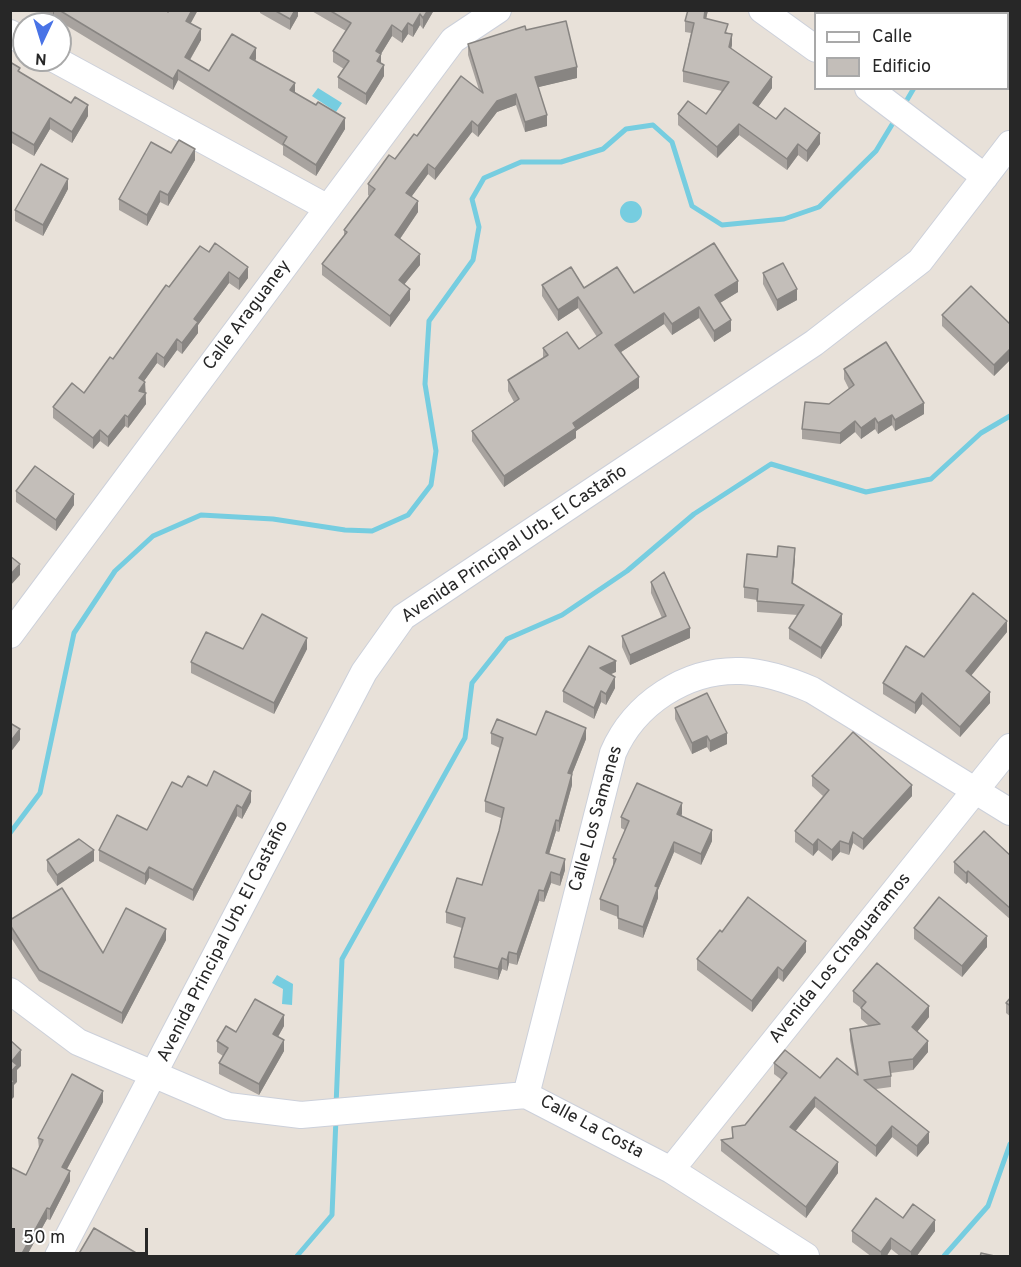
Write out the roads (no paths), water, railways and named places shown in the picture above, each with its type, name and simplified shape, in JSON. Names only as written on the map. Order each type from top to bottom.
[{"type":"street","points":[[762,10],[814,48]]},
{"type":"street","name":"Calle Araguaney","points":[[10,635],[453,40],[497,11]]},
{"type":"street","points":[[72,69],[328,208]]},
{"type":"street","points":[[871,90],[985,177]]},
{"type":"street","name":"Avenida Principal Urb. El Castaño","points":[[58,1257],[364,672],[403,618],[814,343],[920,261],[1011,144]]},
{"type":"street","name":"Calle Los Samanes","points":[[526,1095],[613,753],[627,725],[656,699],[688,681],[706,675],[741,671],[783,679],[812,690],[1011,812]]},
{"type":"street","name":"Avenida Los Chaguaramos","points":[[671,1170],[1011,747]]},
{"type":"street","name":"Calle La Costa","points":[[10,991],[78,1042],[228,1106],[301,1115],[526,1095],[671,1170],[806,1257]]},
{"type":"water","points":[[318,88],[342,103],[336,112],[312,96]]},
{"type":"water","points":[[631,201],[639,204],[642,212],[639,220],[631,223],[623,220],[620,212],[623,204]]},
{"type":"water","points":[[277,975],[293,984],[292,1005],[282,1004],[283,989],[272,983]]},
{"type":"waterway","points":[[904,105],[913,90]]},
{"type":"waterway","points":[[10,833],[40,793],[74,633],[115,571],[153,536],[201,515],[273,519],[345,530],[372,531],[408,515],[431,485],[436,451],[425,384],[429,321],[473,260],[479,227],[472,199],[484,178],[521,162],[561,162],[603,149],[626,129],[653,125],[672,142],[692,206],[722,225],[784,219],[819,207],[876,151],[896,118]]},
{"type":"waterway","points":[[336,1106],[342,959],[465,738],[472,683],[507,639],[562,615],[627,571],[694,514],[771,464],[866,492],[931,479],[981,433],[1010,416]]},
{"type":"waterway","points":[[297,1256],[332,1215],[336,1118]]},
{"type":"waterway","points":[[944,1256],[988,1206],[1010,1144]]}]
